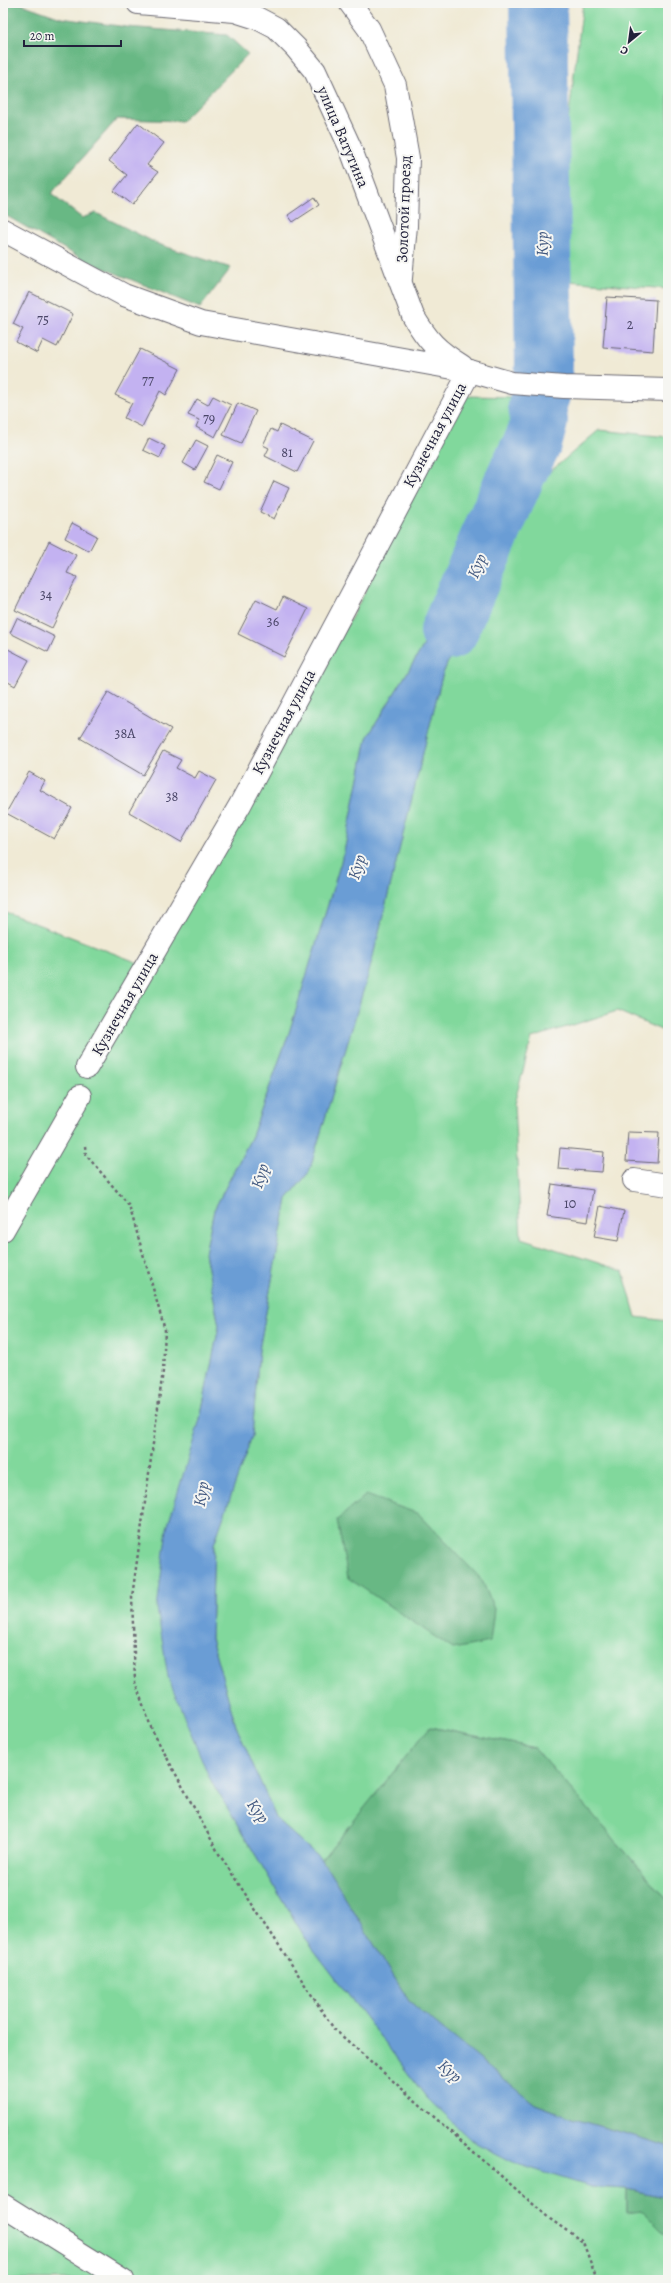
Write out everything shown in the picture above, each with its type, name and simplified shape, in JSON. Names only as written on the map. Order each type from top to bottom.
[{"type":"street","name":"улица Ватутина","points":[[138,3],[234,11],[257,18],[276,28],[296,48],[315,71],[350,147],[413,316],[426,337],[440,353],[470,371]]},
{"type":"street","name":"Золотой проезд","points":[[350,3],[369,28],[395,85],[408,158],[406,226],[400,284]]},
{"type":"street","points":[[3,230],[124,296],[201,322],[470,371],[512,383],[564,387],[668,390]]},
{"type":"street","name":"Кузнечная улица","points":[[87,1067],[240,806],[470,371]]},
{"type":"street","points":[[3,1230],[80,1096]]},
{"type":"street","points":[[634,1180],[668,1185]]},
{"type":"street","points":[[3,2205],[123,2280]]},
{"type":"path","points":[[84,1140],[86,1155],[129,1205],[165,1330],[164,1371],[132,1597],[135,1682],[152,1730],[219,1854],[334,2030],[550,2219],[583,2242],[597,2280]]},
{"type":"green space","points":[[3,3],[19,3],[61,18],[127,27],[227,35],[248,54],[182,121],[117,119],[51,194],[82,218],[96,213],[158,244],[231,268],[200,308],[86,261],[3,214]]},
{"type":"green space","points":[[583,3],[668,3],[668,289],[567,281],[567,130]]},
{"type":"green space","points":[[464,396],[523,397],[527,439],[477,552],[418,655],[367,738],[344,852],[289,1033],[252,1136],[214,1210],[205,1253],[219,1326],[200,1419],[209,1777],[307,1941],[427,2098],[591,2187],[627,2189],[627,2211],[641,2210],[668,2237],[668,2280],[3,2280],[3,911],[152,968],[247,809],[362,598]]},
{"type":"green space","points":[[599,430],[668,437],[668,1033],[617,1011],[532,1038],[514,1104],[521,1238],[623,1271],[636,1317],[668,1321],[668,1901],[535,1748],[431,1727],[322,1860],[277,1820],[236,1726],[211,1638],[214,1544],[252,1435],[259,1350],[287,1199],[309,1172],[370,968],[442,676],[488,566],[532,487]]},
{"type":"green space","points":[[366,1495],[419,1514],[482,1580],[494,1609],[490,1642],[453,1649],[348,1578],[337,1520]]},
{"type":"green space","points":[[430,1727],[535,1748],[668,1901],[668,2146],[581,2121],[535,2104],[463,2049],[410,2003],[322,1860]]},
{"type":"green space","points":[[627,2189],[668,2198],[668,2237],[641,2210],[627,2212]]},
{"type":"water","points":[[477,552],[488,566],[442,676],[370,968],[309,1172],[287,1199],[259,1350],[252,1436],[214,1544],[211,1638],[236,1726],[277,1820],[322,1860],[410,2003],[535,2104],[581,2121],[668,2146],[668,2198],[627,2189],[591,2187],[517,2164],[472,2141],[427,2098],[307,1941],[209,1777],[168,1677],[157,1608],[167,1528],[200,1419],[219,1326],[205,1253],[214,1210],[252,1136],[289,1033],[344,852],[367,738],[418,655]]},
{"type":"building","points":[[138,123],[164,143],[147,165],[158,172],[132,205],[114,191],[127,175],[109,161]]},
{"type":"building","points":[[314,197],[319,205],[293,222],[288,215]]},
{"type":"building","points":[[29,292],[73,314],[57,347],[43,340],[37,353],[16,342],[23,329],[13,324]]},
{"type":"building","points":[[607,297],[656,300],[653,351],[603,347]]},
{"type":"building","points":[[140,349],[180,369],[166,395],[160,391],[142,427],[124,418],[132,403],[115,395]]},
{"type":"building","points":[[213,396],[231,405],[215,437],[196,427],[199,420],[188,415],[197,399],[208,405]]},
{"type":"building","points":[[238,403],[256,411],[241,443],[223,435]]},
{"type":"building","points":[[280,425],[313,441],[297,472],[265,456],[269,448],[263,445],[271,429],[277,432]]},
{"type":"building","points":[[149,438],[165,446],[160,458],[143,450]]},
{"type":"building","points":[[196,440],[208,446],[195,470],[183,463]]},
{"type":"building","points":[[217,455],[232,462],[219,489],[204,482]]},
{"type":"building","points":[[274,481],[289,488],[274,519],[260,512]]},
{"type":"building","points":[[72,523],[97,536],[89,551],[65,538]]},
{"type":"building","points":[[49,541],[76,555],[67,573],[77,577],[52,628],[15,610]]},
{"type":"building","points":[[283,597],[308,609],[284,657],[238,634],[256,599],[277,609]]},
{"type":"building","points":[[17,618],[55,637],[48,652],[10,633]]},
{"type":"building","points":[[8,649],[29,660],[15,686],[3,679],[3,658]]},
{"type":"building","points":[[108,692],[171,729],[143,775],[80,738]]},
{"type":"building","points":[[163,751],[181,760],[176,768],[195,778],[199,771],[216,780],[181,842],[129,812]]},
{"type":"building","points":[[29,772],[45,781],[40,790],[72,808],[54,839],[6,813]]},
{"type":"building","points":[[628,1132],[659,1133],[657,1163],[626,1161]]},
{"type":"building","points":[[560,1148],[604,1152],[602,1172],[558,1169]]},
{"type":"building","points":[[552,1184],[593,1190],[588,1222],[547,1216]]},
{"type":"building","points":[[600,1206],[624,1211],[618,1241],[594,1237]]},
{"type":"waterway","name":"Кур","points":[[449,631],[517,473],[534,440],[539,421],[537,405],[541,395],[544,365],[538,3]]}]
